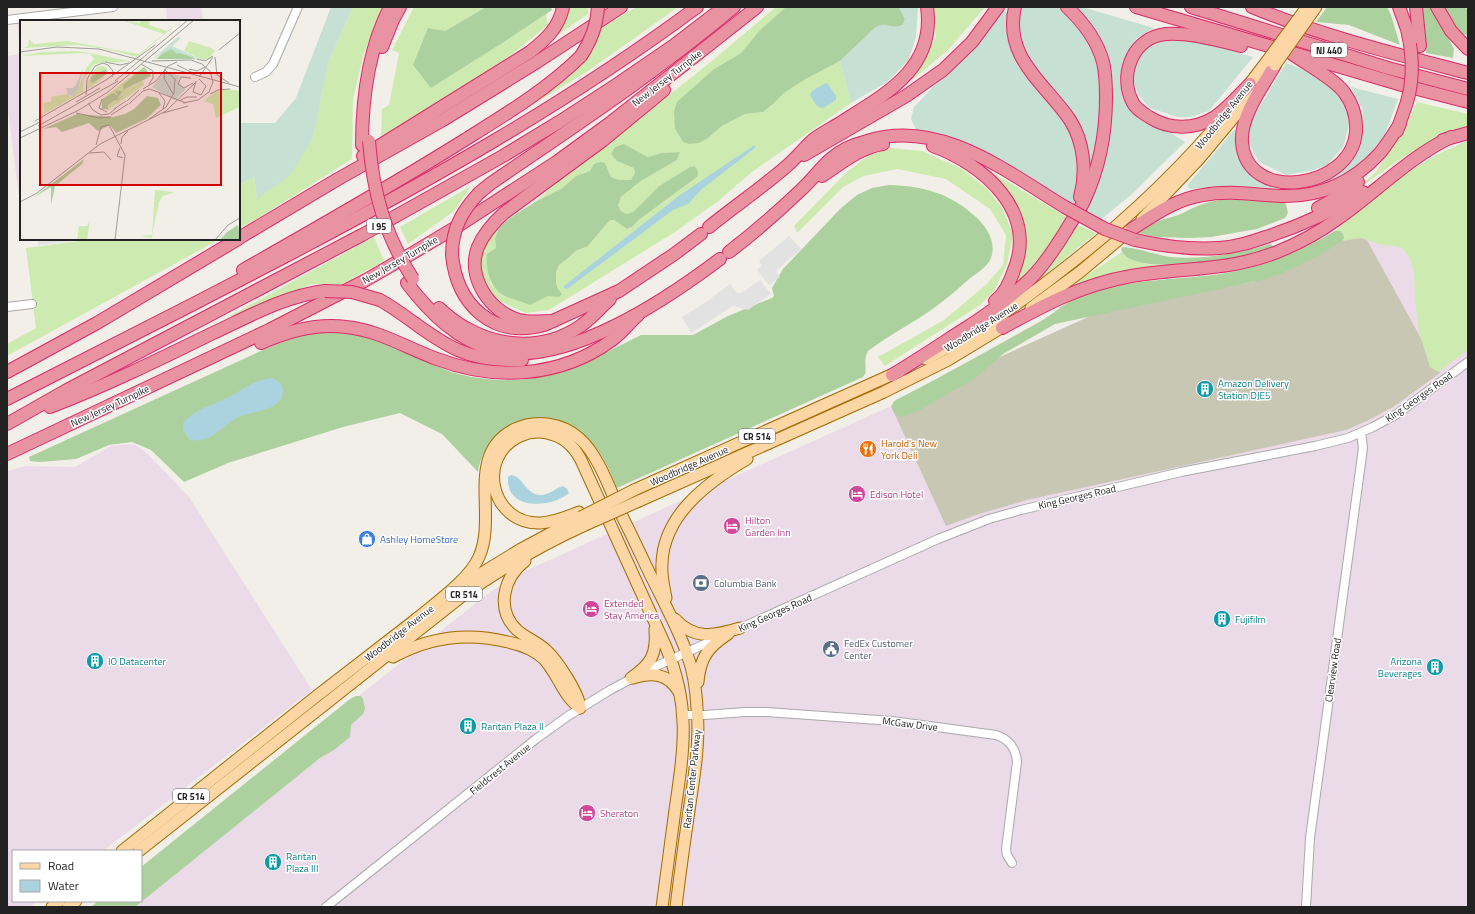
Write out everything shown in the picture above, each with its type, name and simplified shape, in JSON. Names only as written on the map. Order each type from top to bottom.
[{"type":"highway","points":[[390,7],[380,30],[366,80],[362,114],[376,195],[388,231],[410,281],[435,306],[464,328],[481,336],[513,344],[532,344],[547,340],[572,331],[580,326],[619,291],[673,255],[788,165],[815,138],[893,88],[906,75],[921,53],[928,29],[927,7]]},
{"type":"highway","points":[[400,7],[387,33],[373,81],[366,143],[366,180],[374,215],[388,250],[427,308],[446,326],[461,336],[479,345],[496,350],[513,352],[550,349],[565,346],[599,333],[638,314],[675,292],[757,230],[804,187],[832,158],[843,150],[877,138],[895,135],[914,136],[932,138],[954,145],[992,162],[1065,208],[1105,229],[1133,234],[1170,246],[1195,249],[1243,245],[1289,230],[1352,198],[1409,156],[1451,137],[1468,133]]},
{"type":"highway","points":[[307,198],[324,180],[530,52],[546,38],[557,25],[564,7]]},
{"type":"highway","points":[[181,311],[206,290],[384,190],[489,125],[550,83],[581,56],[588,45],[597,21],[598,7]]},
{"type":"highway","points":[[240,238],[450,116],[537,62],[621,7]]},
{"type":"highway","name":"I 95","points":[[7,399],[181,311],[353,221],[494,142],[607,71],[697,7]]},
{"type":"highway","name":"I 95","points":[[7,424],[19,419],[67,390],[362,235],[503,156],[616,85],[673,46],[724,7]]},
{"type":"highway","points":[[619,291],[544,325],[533,328],[519,329],[504,326],[491,321],[480,313],[463,293],[457,281],[452,255],[452,243],[460,217],[468,205],[490,184],[619,96],[700,36],[734,7]]},
{"type":"highway","name":"New Jersey Turnpike","points":[[7,454],[227,351],[352,287],[458,226],[558,161],[604,128],[757,7]]},
{"type":"highway","points":[[788,165],[906,96],[943,70],[972,42],[998,7]]},
{"type":"highway","points":[[1015,7],[1013,21],[1014,32],[1020,54],[1033,76],[1071,122],[1081,148],[1084,165],[1081,192],[1069,226]]},
{"type":"highway","points":[[892,375],[960,332],[1008,299],[1031,278],[1051,254],[1084,201],[1096,168],[1104,136],[1106,88],[1103,62],[1095,43],[1086,27],[1067,7]]},
{"type":"highway","name":"NJ 440","points":[[1136,7],[1402,85],[1468,102]]},
{"type":"highway","name":"NJ 440","points":[[1191,7],[1388,68],[1468,89]]},
{"type":"highway","points":[[1252,7],[1290,22],[1342,38],[1468,73]]},
{"type":"highway","points":[[1398,7],[1415,45]]},
{"type":"highway","points":[[1170,246],[1221,244],[1241,239],[1286,223],[1329,202],[1366,175],[1392,142],[1400,124],[1412,87],[1412,62],[1415,45],[1416,7]]},
{"type":"highway","points":[[1437,7],[1451,31],[1468,49]]},
{"type":"highway","points":[[1250,84],[1215,116],[1202,123],[1178,127],[1166,125],[1154,120],[1134,105],[1128,89],[1127,72],[1136,51],[1143,44],[1161,34],[1195,36],[1256,49],[1270,47]]},
{"type":"highway","points":[[553,321],[535,322],[519,320],[498,309],[488,299],[481,288],[477,275],[476,263],[478,249],[484,234],[504,213],[602,141],[646,106],[698,62],[713,42]]},
{"type":"highway","points":[[1271,63],[1245,120],[1242,132],[1244,154],[1249,163],[1257,172],[1266,178],[1290,183],[1315,179],[1338,166],[1346,157],[1356,135],[1355,112],[1351,102],[1337,85],[1291,53]]},
{"type":"highway","points":[[1133,234],[1169,205],[1201,195],[1218,192],[1237,192],[1282,196],[1304,196],[1323,191],[1343,183],[1362,171],[1380,153],[1400,124]]},
{"type":"highway","points":[[1002,328],[1052,301],[1090,286],[1133,276],[1232,265],[1277,252],[1334,222],[1412,160],[1451,137]]},
{"type":"highway","points":[[804,187],[855,154],[877,145],[910,142],[928,144],[948,151],[963,160],[991,181],[1003,194],[1011,206],[1016,218],[1020,239],[1018,260],[1006,288],[998,299],[960,332]]},
{"type":"highway","points":[[7,372],[97,323],[236,240]]},
{"type":"highway","points":[[19,419],[91,391],[277,304],[305,294],[325,290],[352,292],[380,300],[445,344],[459,351],[489,359],[520,360],[552,356],[586,343],[599,333]]},
{"type":"highway","points":[[227,351],[245,349],[286,333],[301,329],[332,326],[346,327],[376,334],[435,358],[468,369],[502,374],[519,373],[552,368],[584,356],[612,341],[638,314]]},
{"type":"main road","name":"Woodbridge Avenue","points":[[140,850],[452,603],[487,578],[582,518],[638,501],[889,389],[948,360],[1002,328],[1075,276],[1133,234],[1209,148],[1250,99],[1271,63],[1310,10]]},
{"type":"main road","name":"Woodbridge Avenue","points":[[123,850],[318,695],[414,621],[452,592],[502,559],[634,490],[892,375],[943,350],[990,322],[1042,286],[1145,201],[1192,154],[1250,84],[1271,63]]},
{"type":"main road","points":[[414,621],[466,576],[480,555],[484,545],[486,531],[486,470],[493,449],[502,438],[513,430],[529,424],[542,424],[559,427],[571,432],[591,451],[671,615],[682,626],[698,634],[723,633],[740,628]]},
{"type":"main road","points":[[671,615],[663,581],[662,559],[667,538],[678,518],[698,495],[720,476],[754,455],[805,427]]},
{"type":"main road","points":[[582,518],[539,523],[524,520],[508,511],[498,497],[494,479],[497,460],[505,447],[524,434],[542,432],[561,437],[574,448],[581,460],[652,615],[655,633],[655,651],[647,665],[631,678]]},
{"type":"main road","points":[[580,708],[576,693],[553,657],[542,647],[520,633],[512,624],[506,612],[504,600],[509,580],[513,572],[521,564],[549,545],[582,518]]},
{"type":"main road","name":"Raritan Center Parkway","points":[[652,615],[671,659],[681,696],[684,732],[662,907]]},
{"type":"main road","name":"Raritan Center Parkway","points":[[671,615],[687,652],[692,672],[698,715],[696,758],[676,907]]},
{"type":"main road","points":[[696,701],[700,669],[704,658],[714,644],[728,634]]},
{"type":"main road","points":[[354,680],[391,658],[419,644],[451,637],[484,637],[524,646],[536,653],[547,663],[572,700],[580,708]]},
{"type":"main road","points":[[631,678],[649,675],[662,676],[674,684],[681,696]]},
{"type":"street","points":[[7,20],[57,10],[113,7]]},
{"type":"street","points":[[255,78],[266,72],[273,64],[298,7]]},
{"type":"street","points":[[7,307],[32,304]]},
{"type":"street","name":"King Georges Road","points":[[687,652],[944,536],[989,519],[1181,472],[1329,443],[1361,433],[1406,408],[1468,362]]},
{"type":"street","name":"Clearview Road","points":[[1306,907],[1310,842],[1363,444],[1361,433]]},
{"type":"street","name":"Fieldcrest Avenue","points":[[326,907],[536,740],[580,708],[631,678],[687,652]]},
{"type":"street","name":"McGaw Drive","points":[[683,714],[698,715],[759,712],[872,720],[903,723],[1002,738],[1014,749],[1017,762],[1006,847],[1007,856],[1012,863]]},
{"type":"shaded area","points":[[166,7],[201,7],[203,20],[167,20]]},
{"type":"shaded area","points":[[331,7],[353,7],[328,63],[313,138],[290,175],[257,199],[254,176],[240,184],[240,123],[275,123],[296,98]]},
{"type":"shaded area","points":[[899,7],[918,7],[916,37],[908,61],[887,82],[851,103],[840,61],[876,27],[880,25],[895,27],[903,25],[905,19]]},
{"type":"shaded area","points":[[1015,7],[1082,7],[1154,28],[1136,39],[1124,59],[1120,82],[1124,98],[1130,111],[1146,124],[1171,133],[1185,142],[1131,195],[1099,221],[971,144],[916,130],[911,119],[914,107],[1003,13]]},
{"type":"shaded area","points":[[33,17],[34,20],[20,20],[20,54],[17,18]]},
{"type":"shaded area","points":[[1192,39],[1253,57],[1209,111],[1190,117],[1177,117],[1150,108],[1139,96],[1133,79],[1134,65],[1142,51],[1163,41]]},
{"type":"shaded area","points":[[20,54],[20,203],[7,104],[7,56]]},
{"type":"shaded area","points":[[1286,63],[1318,75],[1340,92],[1350,107],[1348,129],[1343,147],[1327,165],[1310,171],[1286,175],[1259,162],[1249,143],[1249,125]]},
{"type":"shaded area","points":[[1351,87],[1398,99],[1383,140],[1358,165],[1326,185],[1297,189],[1234,186],[1188,188],[1190,182],[1235,129],[1238,156],[1251,172],[1319,181],[1362,134],[1363,110]]},
{"type":"shaded area","points":[[1468,150],[1468,907],[92,907],[142,902],[142,867],[490,592],[525,571],[1106,309],[1254,282]]},
{"type":"shaded area","points":[[1357,222],[1440,373],[1393,407],[1346,430],[1027,500],[979,514],[946,526],[891,406],[1106,309],[1254,282]]},
{"type":"shaded area","points":[[789,236],[801,249],[776,271],[780,277],[769,285],[757,270],[762,266],[759,261]]},
{"type":"shaded area","points":[[38,240],[81,240],[39,245]]},
{"type":"shaded area","points":[[760,280],[771,294],[748,310],[733,306],[691,333],[682,317],[706,302],[730,284],[736,292],[739,293],[743,292]]},
{"type":"shaded area","points":[[134,444],[147,453],[189,497],[312,690],[104,850],[12,850],[12,902],[37,902],[30,907],[7,907],[7,471],[26,466],[75,467],[111,446]]},
{"type":"green space","points":[[353,7],[383,7],[364,53],[353,99],[352,159],[240,228],[240,184],[254,176],[257,199],[313,138],[328,63]]},
{"type":"green space","points":[[414,7],[486,7],[445,31],[431,88],[546,14],[548,25],[501,63],[381,138],[382,109],[389,105],[399,53],[392,50]]},
{"type":"green space","points":[[486,7],[551,7],[552,10],[431,88],[413,65],[428,28],[445,31]]},
{"type":"green space","points":[[568,7],[588,7],[588,14],[555,37],[565,22]]},
{"type":"green space","points":[[636,7],[678,7],[588,71],[537,102],[595,48],[597,31]]},
{"type":"green space","points":[[776,7],[786,7],[759,31],[741,53],[714,69],[675,129],[683,142],[708,138],[722,126],[745,114],[763,112],[784,93],[804,80],[840,61],[851,103],[752,172],[717,202],[675,232],[549,310],[526,313],[497,300],[485,285],[480,262],[487,240],[499,228],[495,238],[496,248],[487,261],[491,284],[504,296],[516,299],[558,289],[556,283],[556,272],[559,265],[577,250],[587,247],[610,220],[614,220],[627,229],[632,227],[640,219],[697,177],[694,166],[690,167],[659,186],[633,212],[627,215],[621,211],[618,206],[621,197],[641,181],[677,160],[680,152],[661,153],[648,157],[624,144],[635,173],[631,180],[619,180],[611,177],[605,163],[576,176],[561,189],[535,202],[566,175],[627,129],[713,60]]},
{"type":"green space","points":[[786,7],[899,7],[905,19],[903,25],[897,27],[876,27],[840,61],[804,80],[784,93],[763,112],[745,114],[722,126],[708,138],[699,143],[689,144],[683,142],[675,129],[674,111],[677,102],[714,69],[741,53],[759,31]]},
{"type":"green space","points":[[931,7],[985,7],[948,50],[912,80],[936,37]]},
{"type":"green space","points":[[1327,7],[1387,7],[1400,45],[1349,25],[1316,22]]},
{"type":"green space","points":[[1421,7],[1432,7],[1454,49],[1453,58],[1426,53]]},
{"type":"green space","points":[[1443,7],[1465,7],[1468,11],[1468,36],[1459,32]]},
{"type":"green space","points":[[1417,102],[1468,114],[1468,127],[1452,130],[1405,156],[1359,188],[1375,173],[1402,133]]},
{"type":"green space","points":[[1468,141],[1468,350],[1438,372],[1430,367],[1419,332],[1415,300],[1414,272],[1409,256],[1403,249],[1396,246],[1382,245],[1361,238],[1342,241],[1344,238],[1340,231],[1335,231],[1415,168],[1450,148]]},
{"type":"green space","points":[[624,144],[648,157],[661,153],[680,152],[677,160],[641,181],[621,197],[618,206],[621,211],[626,214],[633,212],[659,186],[690,167],[694,166],[698,172],[697,177],[640,219],[632,227],[627,229],[614,220],[610,220],[587,247],[577,250],[559,265],[556,272],[556,283],[562,294],[559,297],[548,296],[530,305],[505,296],[498,291],[494,287],[489,277],[487,254],[496,248],[495,238],[499,228],[510,218],[535,202],[561,189],[576,176],[590,171],[594,164],[600,162],[605,163],[611,177],[619,180],[631,180],[635,173],[634,168],[617,161],[611,154],[615,147]]},
{"type":"green space","points":[[890,148],[922,151],[962,169],[987,189],[1003,209],[1013,235],[1007,264],[994,291],[980,305],[885,366],[878,357],[944,320],[987,284],[1003,265],[1006,235],[990,209],[946,179],[897,169],[864,176],[843,187],[797,233],[794,226],[847,172],[868,156]]},
{"type":"green space","points":[[993,173],[1067,217],[1047,249],[1013,288],[1025,242],[1019,211]]},
{"type":"green space","points":[[889,185],[913,187],[936,192],[966,209],[980,221],[990,236],[993,248],[988,263],[933,309],[868,351],[866,355],[865,375],[863,377],[617,488],[609,469],[595,446],[590,441],[575,429],[558,422],[540,419],[523,421],[507,428],[494,438],[484,453],[478,472],[442,434],[400,413],[343,427],[228,463],[184,482],[151,450],[132,442],[109,445],[76,459],[40,462],[30,461],[29,457],[276,344],[304,334],[331,332],[357,335],[382,343],[451,372],[471,377],[496,380],[521,380],[548,375],[597,357],[641,335],[693,335],[728,316],[772,298],[774,296],[772,288],[783,269],[841,208],[857,195],[872,188]]},
{"type":"green space","points":[[471,186],[454,211],[408,244],[400,227]]},
{"type":"green space","points":[[1233,199],[1283,202],[1286,204],[1288,213],[1285,218],[1257,229],[1211,237],[1155,237],[1138,233],[1163,219],[1180,214],[1202,204],[1218,200]]},
{"type":"green space","points":[[1076,224],[1096,233],[1034,284]]},
{"type":"green space","points":[[1335,231],[1340,231],[1343,234],[1344,238],[1342,241],[1318,256],[1280,274],[1262,280],[1055,324],[1003,354],[974,379],[920,410],[901,417],[896,415],[892,409],[894,401],[950,372],[1041,321],[1077,297],[1121,285],[1221,274],[1256,266],[1272,261],[1320,240]]},
{"type":"green space","points":[[374,237],[384,261],[340,285],[312,284],[226,318]]},
{"type":"green space","points":[[86,240],[218,240],[7,356],[7,344],[36,328],[26,248]]},
{"type":"green space","points":[[1271,244],[1272,248],[1235,259],[1171,265],[1138,262],[1127,257],[1121,249],[1123,247],[1171,257],[1196,258],[1234,253]]},
{"type":"green space","points":[[1122,252],[1128,257],[1144,264],[1189,265],[1117,274],[1075,283]]},
{"type":"green space","points":[[356,696],[361,696],[365,709],[363,714],[351,725],[350,737],[334,750],[320,758],[142,901],[142,866],[350,699]]},
{"type":"green space","points":[[97,902],[141,902],[135,907],[91,907]]},
{"type":"water","points":[[826,83],[836,96],[836,100],[821,108],[815,103],[810,94],[812,91]]},
{"type":"water","points":[[755,146],[755,148],[702,189],[688,204],[673,210],[567,289],[564,288],[564,286],[680,195]]},
{"type":"water","points":[[271,378],[281,384],[283,388],[282,397],[278,403],[272,407],[238,417],[211,437],[205,439],[190,440],[183,430],[183,423],[199,411],[229,397],[253,383]]},
{"type":"water","points":[[511,475],[515,476],[528,489],[537,494],[542,495],[563,486],[569,493],[551,502],[541,504],[521,501],[514,496],[509,488],[508,477]]},
{"type":"place","name":"Amazon Delivery Station DJE5","points":[[1205,389]]},
{"type":"place","name":"Harold's New York Deli","points":[[868,449]]},
{"type":"place","name":"Edison Hotel","points":[[857,494]]},
{"type":"place","name":"Hilton Garden Inn","points":[[732,526]]},
{"type":"place","name":"Ashley HomeStore","points":[[367,539]]},
{"type":"place","name":"Columbia Bank","points":[[701,583]]},
{"type":"place","name":"Extended Stay America","points":[[591,609]]},
{"type":"place","name":"Fujifilm","points":[[1222,619]]},
{"type":"place","name":"FedEx Customer Center","points":[[831,649]]},
{"type":"place","name":"IO Datacenter","points":[[95,661]]},
{"type":"place","name":"Arizona Beverages","points":[[1435,667]]},
{"type":"place","name":"Raritan Plaza II","points":[[468,726]]},
{"type":"place","name":"Sheraton","points":[[587,813]]},
{"type":"place","name":"Raritan Plaza III","points":[[273,862]]}]
